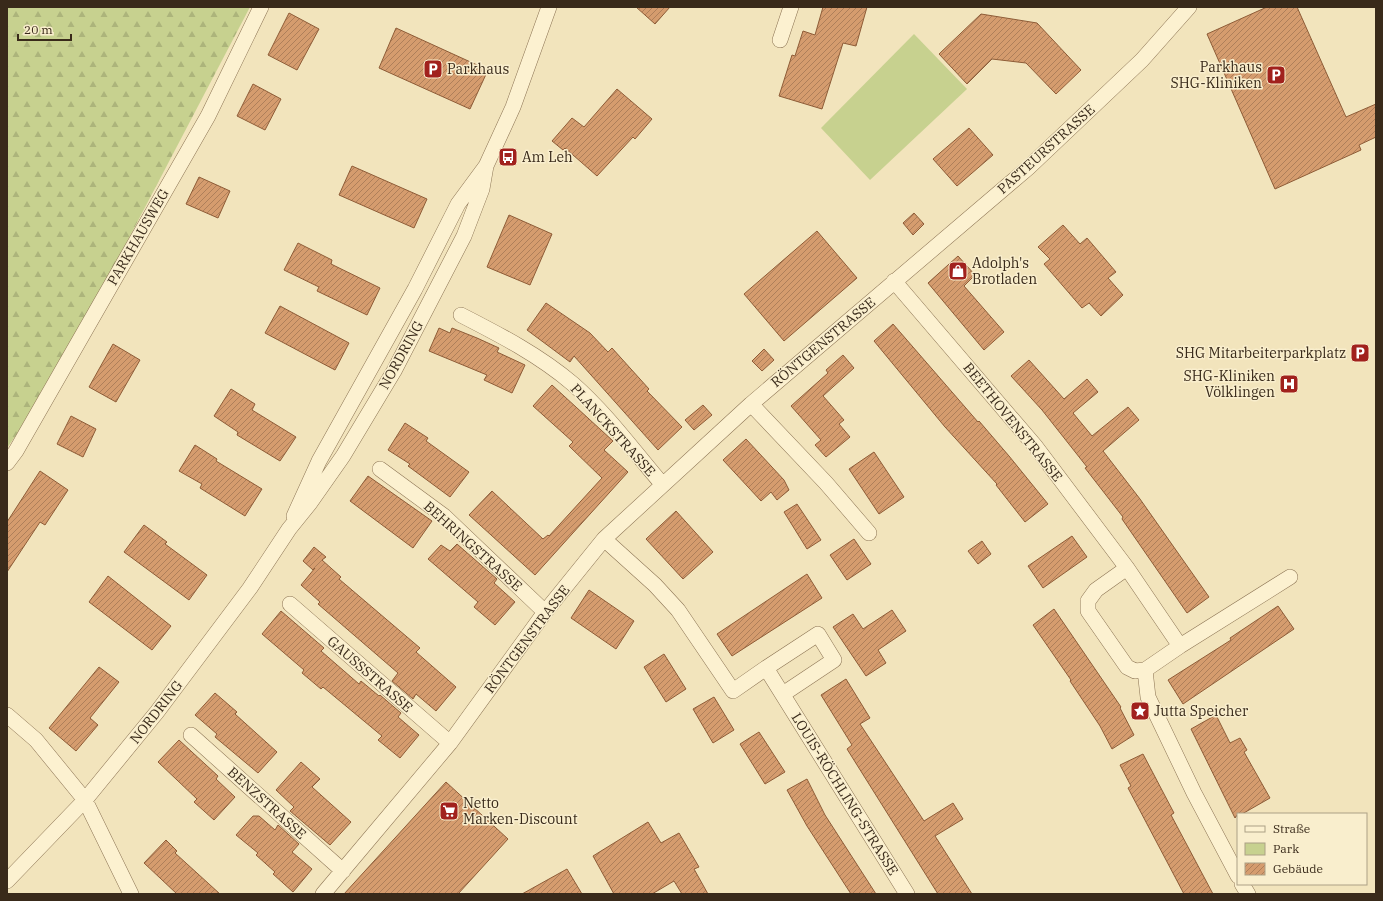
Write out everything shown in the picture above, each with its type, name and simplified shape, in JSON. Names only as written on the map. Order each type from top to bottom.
[{"type":"street","name":"PARKHAUSWEG","points":[[7,463],[16,451],[208,116],[261,7]]},
{"type":"street","name":"NORDRING","points":[[288,529],[319,461],[415,289],[458,204],[486,166],[513,107],[549,7]]},
{"type":"street","points":[[780,40],[791,7]]},
{"type":"street","name":"PASTEURSTRASSE","points":[[894,281],[1054,144],[1142,60],[1189,7]]},
{"type":"street","name":"NORDRING","points":[[7,881],[85,800],[157,712],[250,588],[288,529],[310,503],[343,456],[394,371],[464,236],[482,190],[486,166]]},
{"type":"street","name":"RÖNTGENSTRASSE","points":[[323,894],[450,743],[545,612],[604,539],[662,484],[751,404],[894,281]]},
{"type":"street","name":"BEETHOVENSTRASSE","points":[[894,281],[1031,441],[1127,568],[1180,646]]},
{"type":"street","name":"PLANCKSTRASSE","points":[[462,315],[514,342],[572,384],[603,415],[662,484]]},
{"type":"street","points":[[751,404],[826,483],[869,533]]},
{"type":"street","name":"BEHRINGSTRASSE","points":[[380,469],[444,516],[545,612]]},
{"type":"street","points":[[604,539],[655,585],[678,610],[734,691],[818,634],[834,660],[782,694]]},
{"type":"street","points":[[1127,568],[1096,590],[1088,601],[1088,611],[1127,667],[1135,671],[1146,670],[1180,646],[1290,577]]},
{"type":"street","name":"GAUSSSTRASSE","points":[[290,604],[450,743]]},
{"type":"street","name":"LOUIS-RÖCHLING-STRASSE","points":[[766,668],[907,894]]},
{"type":"street","points":[[1146,670],[1148,697],[1194,793],[1237,874]]},
{"type":"street","points":[[7,714],[36,740],[85,800],[131,894]]},
{"type":"street","name":"BENZSTRASSE","points":[[191,735],[343,871]]},
{"type":"street","points":[[1243,885],[1248,894]]},
{"type":"green space","points":[[7,7],[250,7],[54,381],[7,448]]},
{"type":"green space","points":[[914,34],[967,89],[870,180],[821,128]]},
{"type":"building","points":[[636,7],[670,7],[655,24]]},
{"type":"building","points":[[823,7],[867,7],[856,46],[843,43],[822,109],[779,96],[792,55],[795,56],[803,31],[815,35]]},
{"type":"building","name":"Parkhaus SHG-Kliniken","points":[[1267,7],[1297,7],[1346,117],[1376,104],[1376,137],[1359,145],[1361,150],[1275,189],[1207,34]]},
{"type":"building","points":[[289,13],[319,29],[297,70],[268,55]]},
{"type":"building","points":[[981,14],[1037,23],[1081,70],[1056,94],[1026,63],[992,59],[967,84],[939,54]]},
{"type":"building","name":"Parkhaus","points":[[396,28],[488,70],[470,109],[379,68]]},
{"type":"building","points":[[253,84],[281,99],[265,130],[237,116]]},
{"type":"building","points":[[617,89],[652,119],[635,139],[633,137],[597,176],[565,148],[563,150],[552,141],[572,118],[584,127]]},
{"type":"building","points":[[969,128],[993,155],[957,186],[933,159]]},
{"type":"building","points":[[352,166],[427,199],[414,228],[339,195]]},
{"type":"building","points":[[199,177],[230,191],[218,218],[186,204]]},
{"type":"building","points":[[914,213],[924,224],[913,235],[903,223]]},
{"type":"building","points":[[509,215],[552,234],[530,285],[487,267]]},
{"type":"building","points":[[1063,225],[1080,244],[1087,238],[1116,272],[1108,278],[1123,295],[1101,316],[1089,303],[1082,308],[1044,264],[1050,259],[1038,247]]},
{"type":"building","points":[[817,231],[857,278],[784,341],[744,294]]},
{"type":"building","points":[[298,243],[332,260],[331,264],[380,288],[367,315],[317,291],[319,287],[284,270]]},
{"type":"building","points":[[958,256],[975,275],[964,286],[1004,332],[984,350],[928,283]]},
{"type":"building","points":[[546,303],[590,333],[608,352],[612,348],[649,389],[647,391],[682,427],[658,450],[574,356],[570,362],[527,330]]},
{"type":"building","points":[[280,306],[349,343],[335,370],[265,333]]},
{"type":"building","points":[[893,324],[978,422],[979,421],[1048,504],[1025,522],[996,485],[997,484],[945,427],[874,341]]},
{"type":"building","points":[[439,328],[450,333],[452,328],[477,338],[499,348],[497,352],[525,365],[512,393],[484,380],[487,375],[429,351]]},
{"type":"building","points":[[113,344],[140,360],[116,402],[89,387]]},
{"type":"building","points":[[764,349],[774,360],[762,371],[752,361]]},
{"type":"building","points":[[843,355],[854,368],[823,396],[844,420],[839,424],[850,437],[826,457],[815,445],[821,440],[791,406],[828,373],[826,370]]},
{"type":"building","points":[[1029,360],[1064,399],[1087,379],[1098,392],[1073,413],[1092,436],[1128,407],[1139,420],[1103,451],[1140,499],[1209,597],[1187,613],[1122,519],[1123,517],[1085,468],[1087,467],[1042,410],[1011,376]]},
{"type":"building","points":[[552,385],[613,441],[604,450],[628,472],[535,575],[469,515],[492,491],[543,539],[548,535],[549,536],[602,478],[569,446],[573,442],[533,406]]},
{"type":"building","points":[[231,389],[255,404],[252,410],[296,437],[280,461],[237,435],[238,432],[214,416]]},
{"type":"building","points":[[703,405],[712,415],[694,430],[685,420]]},
{"type":"building","points":[[71,416],[96,429],[83,457],[57,444]]},
{"type":"building","points":[[405,423],[428,438],[426,441],[469,472],[450,497],[408,466],[410,464],[388,450]]},
{"type":"building","points":[[746,439],[784,480],[789,490],[777,500],[771,492],[761,501],[723,460]]},
{"type":"building","points":[[195,445],[217,459],[216,461],[262,489],[245,516],[200,488],[202,484],[179,471]]},
{"type":"building","points":[[874,452],[904,497],[879,514],[849,469]]},
{"type":"building","points":[[40,471],[68,490],[45,525],[40,522],[7,572],[7,522]]},
{"type":"building","points":[[368,476],[432,521],[413,548],[350,501]]},
{"type":"building","points":[[797,504],[821,540],[807,549],[784,512]]},
{"type":"building","points":[[676,511],[713,552],[683,579],[646,539]]},
{"type":"building","points":[[144,525],[167,542],[165,544],[207,575],[189,600],[124,552]]},
{"type":"building","points":[[1072,536],[1087,557],[1043,588],[1028,566]]},
{"type":"building","points":[[854,539],[871,564],[847,580],[830,555]]},
{"type":"building","points":[[982,541],[991,554],[978,564],[968,551]]},
{"type":"building","points":[[457,544],[497,579],[494,583],[515,602],[495,625],[474,607],[478,602],[428,559],[441,545],[450,551]]},
{"type":"building","points":[[314,547],[326,557],[322,560],[341,577],[339,579],[420,648],[416,652],[456,687],[436,711],[416,694],[413,699],[392,681],[398,673],[318,604],[320,602],[301,585],[315,568],[313,570],[303,561]]},
{"type":"building","points":[[807,574],[822,598],[732,656],[717,634]]},
{"type":"building","points":[[108,576],[171,626],[152,650],[89,602]]},
{"type":"building","points":[[589,590],[634,621],[616,649],[571,618]]},
{"type":"building","points":[[1278,606],[1294,629],[1183,704],[1168,680],[1231,640],[1230,638]]},
{"type":"building","points":[[1054,609],[1121,707],[1120,708],[1134,735],[1112,749],[1100,726],[1070,681],[1071,680],[1033,625]]},
{"type":"building","points":[[892,610],[906,631],[878,650],[886,663],[866,676],[833,627],[853,614],[863,629]]},
{"type":"building","points":[[281,611],[324,648],[321,651],[359,684],[361,681],[401,713],[398,717],[419,735],[400,758],[378,740],[382,736],[323,687],[321,689],[302,673],[304,670],[262,634]]},
{"type":"building","points":[[664,654],[686,689],[666,702],[644,667]]},
{"type":"building","points":[[99,667],[119,682],[90,718],[98,725],[76,751],[49,728]]},
{"type":"building","points":[[846,679],[870,718],[860,724],[924,821],[953,803],[963,819],[935,836],[972,894],[938,894],[847,749],[852,745],[821,695]]},
{"type":"building","points":[[215,693],[237,712],[235,714],[277,752],[258,773],[215,737],[217,734],[195,715]]},
{"type":"building","points":[[714,697],[734,730],[713,743],[693,709]]},
{"type":"building","points":[[1216,715],[1230,743],[1240,738],[1247,750],[1244,752],[1270,798],[1244,813],[1237,813],[1235,818],[1191,729]]},
{"type":"building","points":[[759,732],[785,772],[765,784],[740,744]]},
{"type":"building","points":[[179,740],[218,776],[216,779],[235,797],[214,820],[194,802],[197,799],[158,762]]},
{"type":"building","points":[[1143,754],[1174,813],[1171,815],[1213,894],[1184,894],[1128,788],[1131,786],[1120,765]]},
{"type":"building","points":[[301,762],[320,779],[312,787],[351,822],[330,845],[290,811],[294,807],[276,790]]},
{"type":"building","points":[[807,779],[825,815],[876,894],[851,894],[807,826],[787,790]]},
{"type":"building","name":"Netto Marken-Discount","points":[[446,782],[508,839],[458,894],[344,894]]},
{"type":"building","points":[[253,816],[259,816],[275,830],[278,825],[299,844],[292,852],[312,869],[293,892],[273,874],[275,872],[256,855],[258,853],[236,835]]},
{"type":"building","points":[[648,822],[661,843],[679,833],[699,867],[694,869],[708,894],[682,894],[674,881],[652,894],[614,894],[593,856]]},
{"type":"building","points":[[166,840],[177,851],[175,853],[220,894],[177,894],[144,863]]},
{"type":"building","points":[[567,869],[582,894],[522,894]]},
{"type":"place","name":"Parkhaus","points":[[433,69]]},
{"type":"place","name":"Parkhaus SHG-Kliniken","points":[[1276,75]]},
{"type":"place","name":"Am Leh","points":[[508,157]]},
{"type":"place","name":"Adolph's Brotladen","points":[[958,271]]},
{"type":"place","name":"SHG Mitarbeiterparkplatz","points":[[1360,353]]},
{"type":"place","name":"SHG-Kliniken Völklingen","points":[[1289,384]]},
{"type":"place","name":"Jutta Speicher","points":[[1140,711]]},
{"type":"place","name":"Netto Marken-Discount","points":[[449,811]]}]
